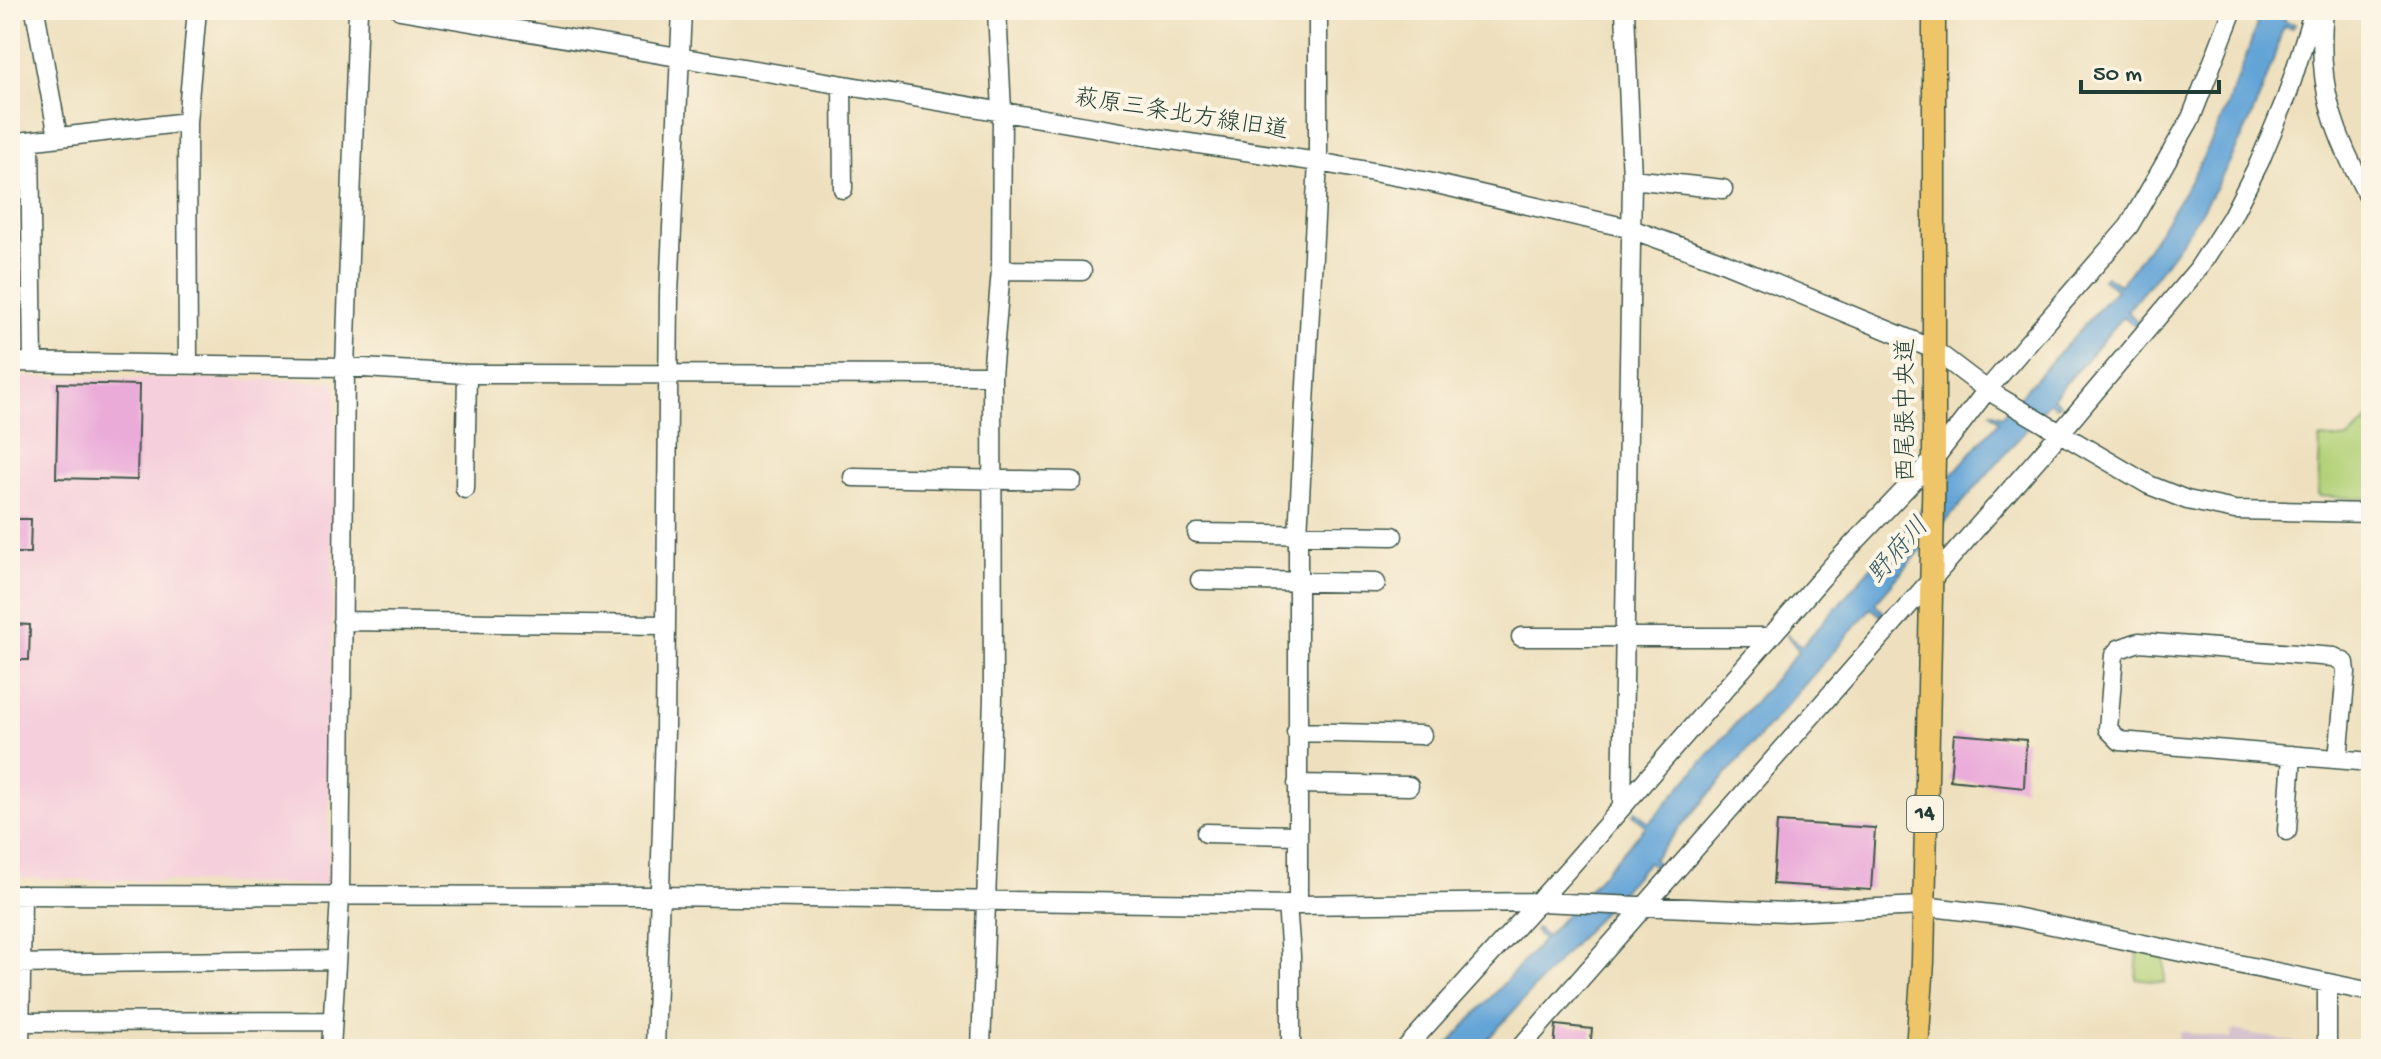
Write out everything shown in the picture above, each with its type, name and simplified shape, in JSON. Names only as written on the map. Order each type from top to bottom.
[{"type":"main road","name":"西尾張中央道","points":[[1917,1049],[1934,459],[1934,10]]},
{"type":"street","points":[[35,10],[58,137]]},
{"type":"street","points":[[188,365],[187,122],[197,10]]},
{"type":"street","points":[[331,1049],[340,897],[345,367],[358,10]]},
{"type":"street","name":"萩原三条北方線旧道","points":[[400,10],[1318,162],[1428,182],[1628,228],[1720,261],[1933,349],[1990,392],[2149,485],[2187,500],[2235,510],[2371,513]]},
{"type":"street","points":[[655,1049],[661,896],[669,294],[682,10]]},
{"type":"street","points":[[981,1049],[993,698],[992,375],[1001,270],[1002,111],[997,10]]},
{"type":"street","points":[[1291,1049],[1292,904],[1297,835],[1298,535],[1318,162],[1318,10]]},
{"type":"street","points":[[1622,807],[1629,442],[1628,228],[1632,179],[1625,10]]},
{"type":"street","points":[[1405,1049],[1544,902],[1770,637],[1934,459],[2129,226],[2191,118],[2233,10]]},
{"type":"street","points":[[1519,1049],[2198,269],[2231,218],[2287,96],[2314,10]]},
{"type":"street","points":[[2324,10],[2321,64],[2325,100],[2371,202]]},
{"type":"street","points":[[842,85],[843,189]]},
{"type":"street","points":[[10,143],[187,122]]},
{"type":"street","points":[[30,141],[33,362]]},
{"type":"street","points":[[1632,179],[1723,189]]},
{"type":"street","points":[[1001,270],[1082,271]]},
{"type":"street","points":[[10,362],[345,367],[467,374],[992,375]]},
{"type":"street","points":[[465,489],[467,374]]},
{"type":"street","points":[[853,477],[993,482],[1072,481]]},
{"type":"street","points":[[1197,533],[1393,536]]},
{"type":"street","points":[[1200,580],[1376,583]]},
{"type":"street","points":[[342,621],[665,625]]},
{"type":"street","points":[[1521,637],[1770,637]]},
{"type":"street","points":[[2338,759],[2346,672],[2345,663],[2334,657],[2139,642],[2119,649],[2114,655],[2108,729],[2113,737],[2292,755],[2371,762]]},
{"type":"street","points":[[1296,732],[1422,735]]},
{"type":"street","points":[[2287,831],[2292,755]]},
{"type":"street","points":[[1297,784],[1409,786]]},
{"type":"street","points":[[1206,833],[1297,835]]},
{"type":"street","points":[[20,1049],[15,1022],[16,895],[661,896],[1292,904],[1544,902],[1787,912],[1923,906],[2015,917],[2371,992]]},
{"type":"street","points":[[15,964],[336,960]]},
{"type":"street","points":[[2327,983],[2327,1049]]},
{"type":"street","points":[[15,1022],[331,1021]]},
{"type":"shaded area","points":[[10,377],[336,381],[328,885],[10,878]]},
{"type":"shaded area","points":[[2233,1030],[2324,1049],[2176,1049],[2180,1031],[2231,1039]]},
{"type":"green space","points":[[2371,417],[2371,499],[2318,496],[2320,438],[2349,439]]},
{"type":"green space","points":[[2138,950],[2164,958],[2165,983],[2136,979]]},
{"type":"water","name":"野府川","points":[[2261,10],[2287,10],[2284,21],[2295,24],[2293,28],[2283,26],[2257,104],[2221,178],[2177,246],[2127,311],[2141,325],[2138,329],[2123,317],[2053,398],[2060,404],[2056,407],[2050,402],[1875,603],[1886,615],[1884,618],[1871,608],[1653,859],[1664,870],[1661,873],[1648,862],[1479,1049],[1444,1049],[1543,940],[1534,930],[1537,928],[1546,937],[1646,826],[1633,814],[1636,811],[1649,823],[1799,651],[1786,634],[1802,646],[1999,421],[1990,412],[2002,416],[2116,290],[2103,279],[2106,276],[2120,285],[2166,220],[2204,155],[2221,121]]},
{"type":"building","points":[[58,383],[139,385],[137,480],[56,478]]},
{"type":"building","points":[[10,519],[31,519],[30,553],[10,553]]},
{"type":"building","points":[[10,624],[30,625],[29,660],[10,660]]},
{"type":"building","points":[[1954,734],[2026,740],[2024,788],[1950,780]]},
{"type":"building","points":[[1777,822],[1875,828],[1871,890],[1773,884]]},
{"type":"building","points":[[1556,1025],[1592,1029],[1590,1049],[1554,1049]]}]
